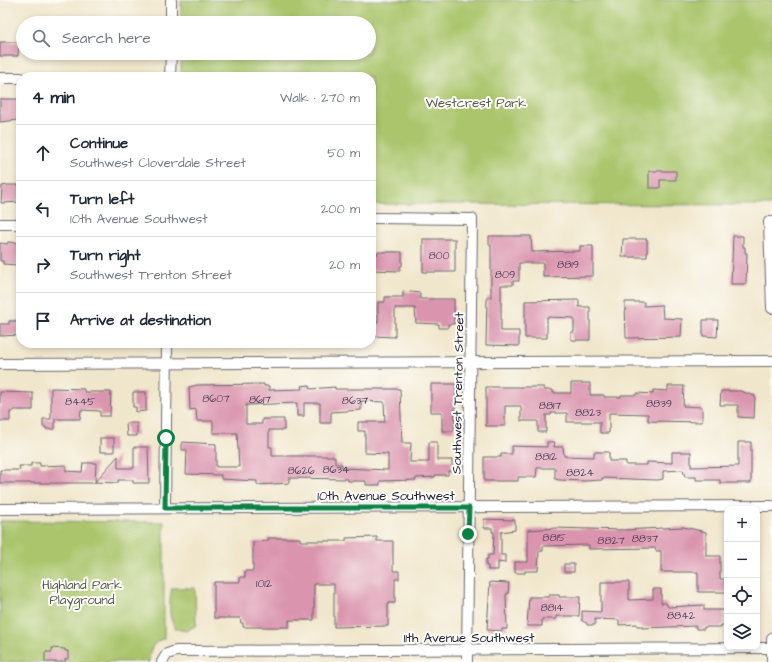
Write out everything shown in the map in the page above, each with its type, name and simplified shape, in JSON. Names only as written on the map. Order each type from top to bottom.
[{"type":"street","points":[[171,0],[171,16]]},
{"type":"street","points":[[170,60],[170,72]]},
{"type":"street","points":[[0,78],[16,78]]},
{"type":"street","name":"Southwest Trenton Street","points":[[376,218],[472,220],[467,662]]},
{"type":"street","points":[[770,222],[772,308]]},
{"type":"street","points":[[0,224],[16,224]]},
{"type":"street","points":[[165,508],[167,348]]},
{"type":"street","points":[[0,364],[772,361]]},
{"type":"street","name":"10th Avenue Southwest","points":[[0,509],[772,506]]},
{"type":"street","points":[[772,638],[772,662]]},
{"type":"street","name":"11th Avenue Southwest","points":[[165,658],[170,652],[184,651],[467,651],[772,648]]},
{"type":"green space","name":"Westcrest Park","points":[[181,0],[772,0],[772,205],[376,204],[376,72],[181,72],[181,60],[376,60],[376,16],[181,16]]},
{"type":"green space","name":"Highland Park Playground","points":[[0,521],[164,522],[164,638],[152,647],[149,662],[0,662]]},
{"type":"green space","points":[[172,588],[195,588],[196,625],[187,631],[176,629],[171,619],[170,604]]},
{"type":"building","points":[[0,42],[16,42],[16,56],[0,56]]},
{"type":"building","points":[[0,99],[16,99],[16,120],[0,122]]},
{"type":"building","points":[[649,171],[676,171],[676,180],[660,180],[660,188],[649,188]]},
{"type":"building","points":[[16,185],[16,202],[1,203],[2,186]]},
{"type":"building","points":[[489,236],[531,236],[532,252],[580,251],[580,246],[593,246],[593,276],[543,277],[543,263],[519,263],[519,281],[513,281],[513,285],[501,285],[501,331],[519,331],[519,346],[486,345],[487,297],[491,297],[491,245],[489,245]]},
{"type":"building","points":[[733,236],[743,236],[743,247],[745,247],[745,253],[747,253],[746,284],[731,284]]},
{"type":"building","points":[[423,239],[455,239],[455,272],[423,272]]},
{"type":"building","points":[[623,239],[647,239],[647,257],[622,257]]},
{"type":"building","points":[[8,242],[16,243],[16,265],[3,264],[3,261],[0,261],[0,243],[7,244]]},
{"type":"building","points":[[378,252],[402,252],[402,266],[400,266],[400,271],[376,270],[376,254],[378,254]]},
{"type":"building","points":[[403,291],[420,293],[420,299],[454,299],[454,324],[448,324],[448,328],[439,328],[439,324],[416,323],[415,308],[395,308],[395,337],[376,336],[378,302],[385,302],[385,297],[403,297]]},
{"type":"building","points":[[579,300],[579,307],[590,307],[590,340],[571,340],[571,332],[574,332],[574,318],[547,317],[547,338],[525,338],[525,301]]},
{"type":"building","points":[[625,302],[644,302],[644,306],[662,305],[663,318],[682,319],[681,337],[626,338]]},
{"type":"building","points":[[703,320],[718,320],[717,337],[703,336]]},
{"type":"building","points":[[9,321],[16,321],[16,335],[0,336],[0,324],[9,324]]},
{"type":"building","points":[[571,383],[590,383],[590,395],[604,395],[604,397],[621,397],[621,395],[636,395],[637,393],[653,394],[653,390],[668,391],[668,386],[684,386],[683,406],[702,407],[702,422],[648,421],[648,414],[609,413],[609,433],[600,433],[600,422],[567,422],[567,413],[551,413],[551,415],[546,415],[546,432],[538,432],[538,421],[521,421],[521,406],[505,406],[505,426],[486,426],[486,387],[544,387],[544,390],[553,390],[553,393],[571,393]]},
{"type":"building","points":[[264,384],[264,386],[269,386],[269,390],[302,389],[301,386],[309,385],[310,389],[335,387],[335,389],[400,389],[402,443],[411,443],[410,462],[429,462],[429,442],[437,442],[437,460],[452,460],[452,471],[448,471],[448,475],[435,475],[435,477],[416,478],[416,480],[380,481],[380,485],[366,485],[366,481],[348,481],[348,479],[289,478],[289,483],[257,485],[257,481],[221,479],[221,475],[186,474],[187,450],[182,450],[182,442],[216,444],[216,467],[239,467],[237,433],[213,433],[213,421],[197,421],[196,409],[190,410],[189,387],[197,385]],"holes":[[[361,401],[384,402],[385,422],[358,422],[358,431],[365,431],[365,453],[388,454],[388,470],[342,468],[342,464],[335,464],[335,457],[333,456],[272,456],[272,447],[269,447],[269,430],[284,430],[284,419],[262,419],[262,424],[246,424],[246,405],[297,403],[297,416],[304,416],[304,403],[320,403],[320,423],[331,423],[331,412],[361,410]]]},
{"type":"building","points":[[431,384],[456,384],[454,431],[442,431],[442,412],[431,412]]},
{"type":"building","points":[[51,388],[84,389],[84,392],[111,392],[110,416],[100,416],[100,411],[81,410],[80,419],[55,419],[55,429],[46,429],[46,427],[43,427],[43,419],[51,419]]},
{"type":"building","points":[[721,391],[740,391],[755,396],[754,418],[738,417],[738,405],[720,405]]},
{"type":"building","points":[[0,392],[33,393],[33,410],[13,410],[13,412],[10,412],[10,421],[0,421]]},
{"type":"building","points":[[133,392],[146,392],[146,411],[136,412],[136,407],[133,407]]},
{"type":"building","points":[[126,423],[137,423],[137,436],[127,436]]},
{"type":"building","points":[[100,438],[114,438],[114,452],[100,452]]},
{"type":"building","points":[[547,442],[555,442],[554,447],[563,447],[564,456],[594,457],[594,452],[609,452],[609,461],[626,461],[626,465],[647,465],[647,462],[672,463],[672,452],[691,452],[691,467],[738,466],[738,442],[751,442],[751,483],[720,483],[720,480],[696,480],[696,477],[685,477],[683,470],[663,471],[663,479],[658,480],[602,478],[602,480],[585,481],[559,480],[555,479],[555,468],[537,468],[536,477],[518,477],[518,481],[484,481],[484,457],[501,457],[501,454],[512,454],[512,446],[547,447]]},
{"type":"building","points":[[134,447],[148,447],[149,483],[133,483],[133,480],[118,480],[118,483],[95,482],[118,456],[118,468],[134,468]]},
{"type":"building","points":[[31,463],[40,463],[40,466],[66,465],[66,471],[82,472],[83,463],[96,463],[95,483],[0,483],[0,470],[20,470],[19,466],[31,466]]},
{"type":"building","points":[[484,519],[515,520],[515,530],[501,532],[501,555],[505,555],[505,563],[498,562],[498,570],[488,570],[488,566],[486,566],[486,559],[488,559],[488,555],[493,555],[494,532],[492,532],[492,528],[484,528]]},
{"type":"building","points":[[683,527],[706,532],[706,556],[720,556],[720,579],[724,579],[724,592],[698,592],[698,572],[661,572],[661,551],[656,551],[655,548],[589,549],[589,545],[543,546],[543,551],[539,551],[538,571],[515,573],[515,562],[528,562],[528,530],[556,528],[623,530]]},
{"type":"building","points":[[377,537],[377,541],[393,541],[393,571],[399,571],[399,579],[395,579],[395,603],[388,603],[388,626],[334,627],[334,584],[314,584],[314,620],[289,620],[289,627],[243,627],[243,623],[241,623],[240,618],[214,618],[214,582],[240,582],[240,577],[245,577],[245,571],[253,571],[253,542],[268,541],[268,538],[300,538],[300,541],[346,541],[346,538]]},
{"type":"building","points":[[564,564],[574,564],[574,572],[564,572]]},
{"type":"building","points":[[490,582],[509,583],[508,594],[506,594],[507,629],[502,629],[502,631],[487,630]]},
{"type":"building","points":[[601,582],[629,582],[629,600],[653,599],[653,589],[661,589],[661,603],[666,603],[668,607],[704,605],[704,610],[724,610],[724,625],[721,625],[721,627],[704,627],[704,629],[696,629],[696,626],[642,628],[642,626],[637,626],[637,624],[619,625],[619,620],[595,619],[595,625],[587,625],[587,623],[582,621],[582,611],[601,612]]},
{"type":"building","points":[[549,595],[559,595],[559,597],[580,597],[579,616],[556,616],[556,619],[542,619],[542,626],[527,626],[529,597],[549,597]]},
{"type":"building","points":[[52,648],[65,649],[65,651],[68,651],[68,659],[65,659],[65,662],[45,662],[45,652],[52,652]]},
{"type":"route","points":[[166,438],[165,508],[469,508],[468,534]]}]
